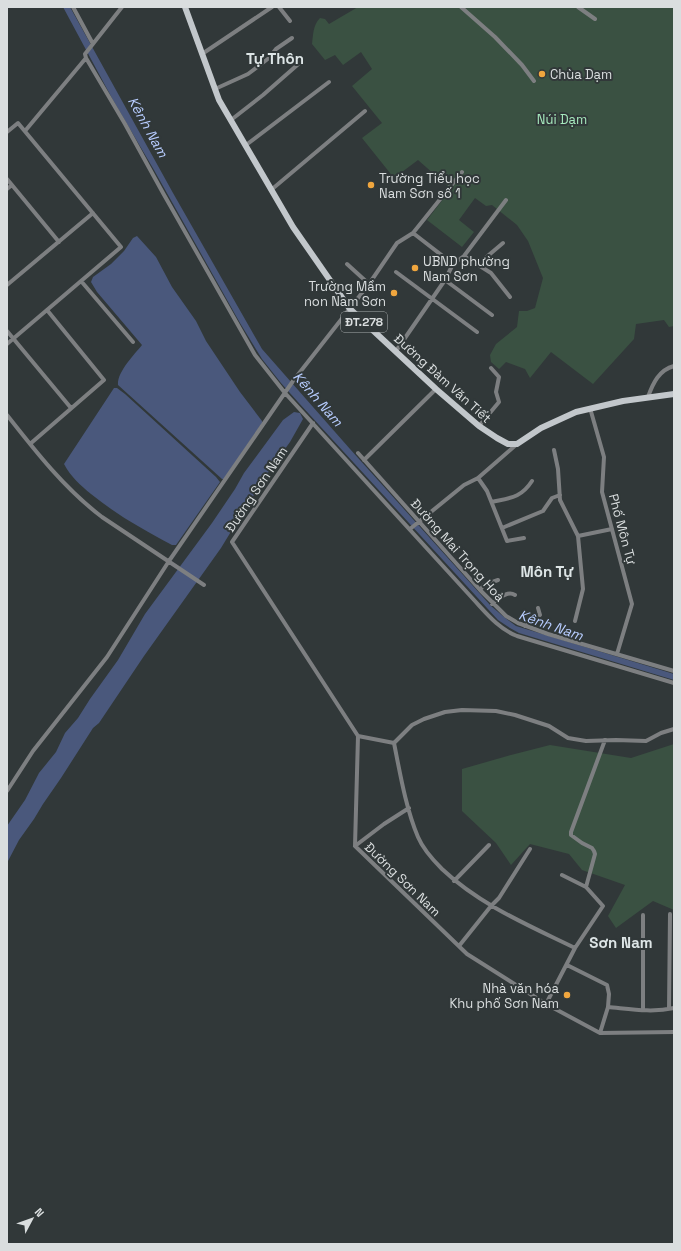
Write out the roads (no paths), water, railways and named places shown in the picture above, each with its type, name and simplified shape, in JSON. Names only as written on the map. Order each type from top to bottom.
[{"type":"main road","name":"Đường Đàm Văn Tiết","points":[[185,7],[219,100],[293,228],[350,309],[436,389],[479,426],[508,444],[517,444]]},
{"type":"main road","points":[[517,444],[541,428],[576,412],[623,401],[674,394]]},
{"type":"street","points":[[73,7],[93,44]]},
{"type":"street","points":[[25,131],[86,56],[93,44],[122,7]]},
{"type":"street","points":[[202,54],[272,7]]},
{"type":"street","points":[[279,7],[290,21]]},
{"type":"street","points":[[461,7],[495,37],[522,65],[534,81]]},
{"type":"street","points":[[578,7],[595,19]]},
{"type":"street","points":[[215,89],[248,74],[269,58],[276,49],[292,38]]},
{"type":"street","points":[[86,56],[250,347],[285,393],[488,615],[508,632],[517,636],[674,683]]},
{"type":"street","points":[[231,120],[263,95],[303,60]]},
{"type":"street","points":[[246,145],[328,82]]},
{"type":"street","points":[[271,190],[365,111]]},
{"type":"street","points":[[7,132],[18,123],[121,247],[7,344]]},
{"type":"street","points":[[7,791],[33,751],[107,657],[285,393],[369,284],[397,243],[413,233],[462,172]]},
{"type":"street","points":[[7,179],[59,242]]},
{"type":"street","points":[[7,189],[12,185]]},
{"type":"street","points":[[396,351],[445,280],[453,264],[464,256],[506,200]]},
{"type":"street","points":[[7,285],[93,213]]},
{"type":"street","points":[[413,233],[453,264]]},
{"type":"street","points":[[477,265],[503,243]]},
{"type":"street","points":[[464,256],[491,273],[510,297]]},
{"type":"street","points":[[347,264],[369,284]]},
{"type":"street","points":[[396,272],[477,332]]},
{"type":"street","points":[[445,280],[492,315]]},
{"type":"street","points":[[81,281],[133,342]]},
{"type":"street","points":[[30,444],[104,380],[47,310]]},
{"type":"street","points":[[7,331],[71,408]]},
{"type":"street","points":[[648,397],[653,382],[658,375],[674,366]]},
{"type":"street","points":[[479,426],[499,402],[496,392],[499,377],[490,368]]},
{"type":"street","points":[[364,460],[436,389]]},
{"type":"street","name":"Phố Môn Tự","points":[[590,408],[604,457],[602,492],[632,604],[617,654]]},
{"type":"street","points":[[7,415],[59,478],[87,506],[204,585]]},
{"type":"street","name":"Đường Sơn Nam","points":[[313,422],[232,542],[358,736],[355,846],[467,954],[546,1004],[600,1033],[674,1032]]},
{"type":"street","points":[[410,529],[464,485],[478,478],[517,444]]},
{"type":"street","points":[[554,450],[558,469],[560,500],[578,536],[583,589],[575,621]]},
{"type":"street","name":"Đường Mai Trọng Hoà","points":[[358,453],[492,604],[506,616],[518,624],[674,671]]},
{"type":"street","points":[[478,478],[487,490],[507,541],[524,538]]},
{"type":"street","points":[[492,502],[510,498],[519,494],[526,489],[532,481]]},
{"type":"street","points":[[502,528],[543,511],[552,498],[560,495]]},
{"type":"street","points":[[578,536],[612,529]]},
{"type":"street","points":[[480,590],[484,585],[498,580]]},
{"type":"street","points":[[492,604],[508,594],[511,593],[515,595]]},
{"type":"street","points":[[526,626],[540,615],[538,608]]},
{"type":"street","points":[[394,743],[412,724],[446,712],[462,710],[496,711],[515,715],[549,726],[568,738],[586,741],[646,741],[661,733],[674,729]]},
{"type":"street","points":[[358,736],[394,743]]},
{"type":"street","points":[[586,887],[595,854],[594,850],[574,838],[570,832],[605,740]]},
{"type":"street","points":[[394,743],[409,808],[418,838],[426,851],[437,864],[454,881],[491,906],[575,948]]},
{"type":"street","points":[[355,846],[384,824],[409,808]]},
{"type":"street","points":[[454,881],[489,846]]},
{"type":"street","points":[[459,946],[499,898],[530,849]]},
{"type":"street","points":[[546,1004],[575,948],[603,906],[586,887],[562,875]]},
{"type":"street","points":[[608,1007],[643,1010],[662,1010],[672,1008],[670,914]]},
{"type":"street","points":[[643,915],[643,1010]]},
{"type":"street","points":[[567,965],[607,985],[609,994],[608,1007],[600,1033]]},
{"type":"water","name":"Kênh Nam","points":[[63,7],[70,7],[173,193],[262,349],[491,606],[516,626],[674,674],[674,680],[519,633],[498,620],[298,402],[262,359],[240,323],[113,100]]},
{"type":"water","points":[[137,236],[156,257],[172,287],[196,321],[206,341],[240,392],[262,421],[224,479],[222,479],[118,385],[118,380],[123,369],[142,345],[97,292],[91,282],[93,277],[111,264],[124,251],[133,238]]},
{"type":"water","points":[[114,388],[117,388],[125,394],[220,482],[176,545],[172,545],[150,533],[110,509],[79,484],[64,464]]},
{"type":"water","points":[[294,412],[300,413],[303,419],[290,442],[271,468],[221,548],[144,656],[99,723],[93,728],[19,840],[7,863],[7,826],[25,800],[39,773],[56,752],[65,733],[78,718],[118,660],[145,614],[212,523],[244,473],[283,420]]},
{"type":"place","name":"Chùa Dạm","points":[[542,74]]},
{"type":"place","name":"Trường Tiểu học Nam Sơn số 1","points":[[371,185]]},
{"type":"place","name":"UBND phường Nam Sơn","points":[[415,268]]},
{"type":"place","name":"Trường Mầm non Nam Sơn","points":[[394,293]]},
{"type":"place","name":"Nhà văn hóa Khu phố Sơn Nam","points":[[567,995]]},
{"type":"district","name":"Tự Thôn","points":[[275,59]]},
{"type":"district","name":"Môn Tự","points":[[547,572]]},
{"type":"district","name":"Sơn Nam","points":[[621,943]]},
{"type":"park label","name":"Núi Dạm","points":[[562,119]]}]
